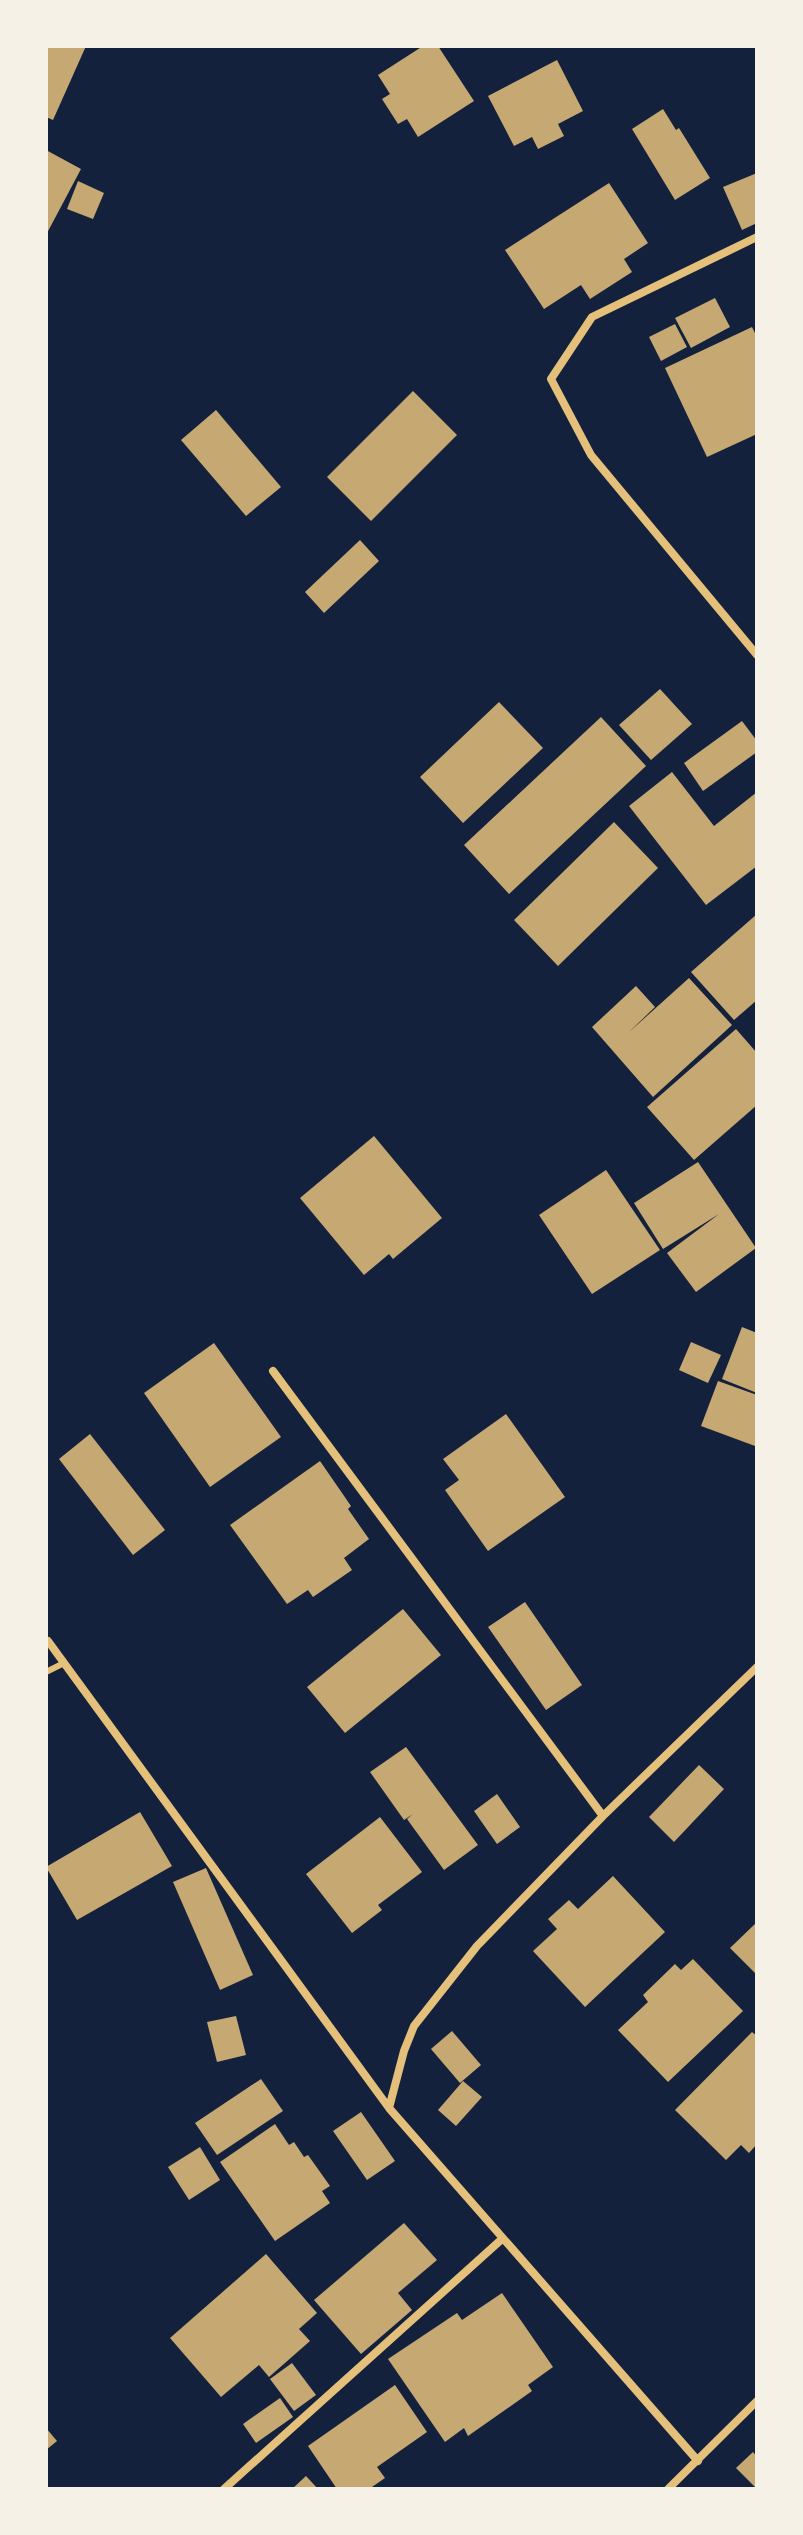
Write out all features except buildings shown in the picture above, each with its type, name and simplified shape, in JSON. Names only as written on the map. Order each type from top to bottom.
[{"type":"street","points":[[757,237],[592,317],[551,379],[591,455],[757,655]]},
{"type":"street","points":[[273,1371],[603,1816]]},
{"type":"street","points":[[48,1641],[389,2108],[698,2461]]},
{"type":"street","points":[[389,2108],[414,2026],[477,1946],[603,1816],[757,1667]]},
{"type":"street","points":[[224,2489],[502,2239]]},
{"type":"street","points":[[668,2489],[757,2401]]},
{"type":"lane","points":[[46,1672],[62,1664]]}]
